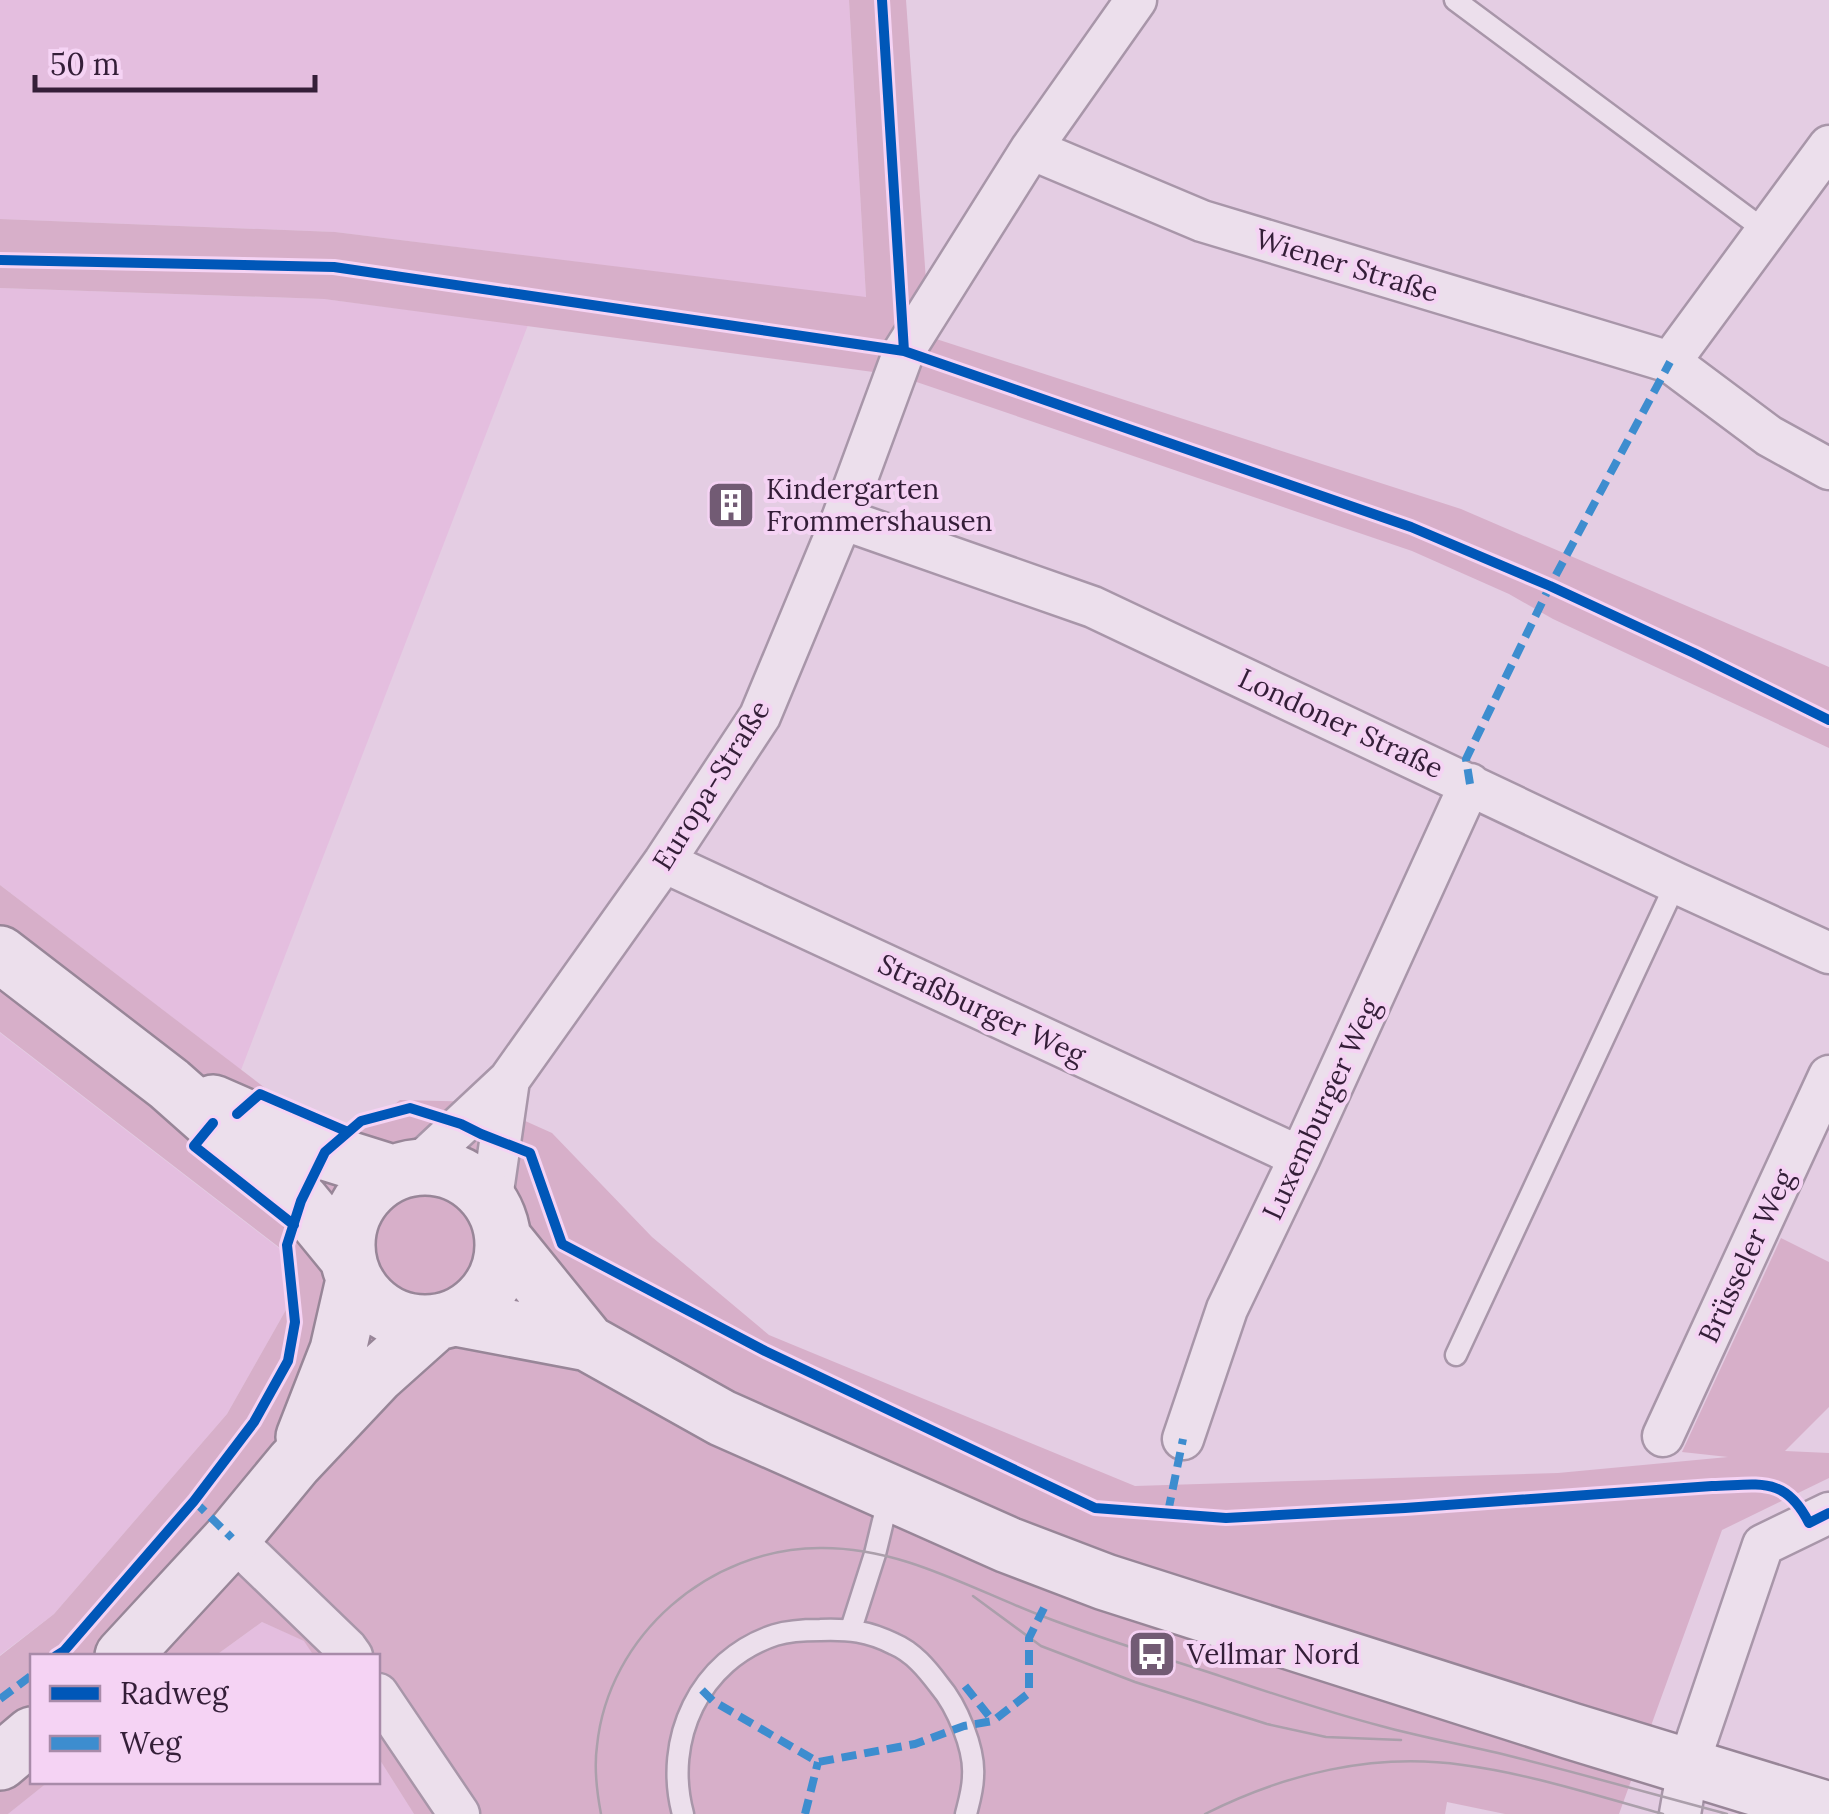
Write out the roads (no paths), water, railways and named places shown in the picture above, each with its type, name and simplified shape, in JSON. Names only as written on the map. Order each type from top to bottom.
[{"type":"main road","points":[[0,954],[169,1084],[301,1201],[369,1301],[388,1315],[410,1323],[445,1321],[588,1343],[722,1418],[1008,1545],[1105,1582],[1684,1791],[1829,1810]]},
{"type":"main road","points":[[169,1084],[325,1152],[404,1170],[441,1168],[464,1177],[484,1193],[497,1222],[588,1343]]},
{"type":"main road","points":[[294,1464],[338,1350],[350,1268],[347,1231],[356,1207],[371,1187],[404,1170]]},
{"type":"main road","points":[[125,1654],[376,1376],[445,1321],[477,1305],[502,1264],[497,1222]]},
{"type":"main road","points":[[0,1762],[30,1737]]},
{"type":"street","name":"Europa-Straße","points":[[404,1170],[509,1080],[664,862],[760,716],[842,519],[904,352],[1031,148],[1136,0]]},
{"type":"street","points":[[1670,362],[1829,146]]},
{"type":"street","name":"Wiener Straße","points":[[1031,148],[1202,221],[1670,362],[1769,436],[1829,468]]},
{"type":"street","name":"Londoner Straße","points":[[842,519],[1094,606],[1829,953]]},
{"type":"street","name":"Luxemburger Weg","points":[[1183,1438],[1227,1309],[1470,784]]},
{"type":"street","name":"Straßburger Weg","points":[[664,862],[1300,1157]]},
{"type":"street","name":"Brüsseler Weg","points":[[1663,1436],[1829,1076]]},
{"type":"street","name":"Europa-Straße","points":[[497,1222],[509,1080]]},
{"type":"street","points":[[1684,1791],[1763,1545],[1829,1512]]},
{"type":"street","points":[[232,1538],[351,1654]]},
{"type":"street","points":[[380,1697],[459,1814]]},
{"type":"lane","points":[[1455,0],[1767,232]]},
{"type":"lane","points":[[1456,1355],[1676,883]]},
{"type":"lane","points":[[851,1629],[889,1494]]},
{"type":"lane","points":[[683,1814],[677,1792],[678,1755],[689,1710],[714,1674],[740,1652],[776,1635],[851,1629],[898,1645],[923,1664],[945,1692],[964,1726],[974,1774],[966,1814]]},
{"type":"tram line","points":[[601,1814],[596,1763],[605,1706],[621,1668],[643,1635],[671,1605],[704,1581],[740,1563],[779,1552],[820,1548],[850,1549],[907,1562],[1083,1631],[1338,1714],[1727,1814]]},
{"type":"tram line","points":[[973,1596],[1041,1646],[1135,1682],[1267,1724],[1326,1737],[1401,1740]]},
{"type":"tram line","points":[[1205,1814],[1298,1777],[1363,1764],[1396,1762],[1463,1765],[1514,1774],[1663,1814]]},
{"type":"place","name":"Kindergarten Frommershausen","points":[[731,505]]},
{"type":"place","name":"Vellmar Nord","points":[[1152,1654]]}]
